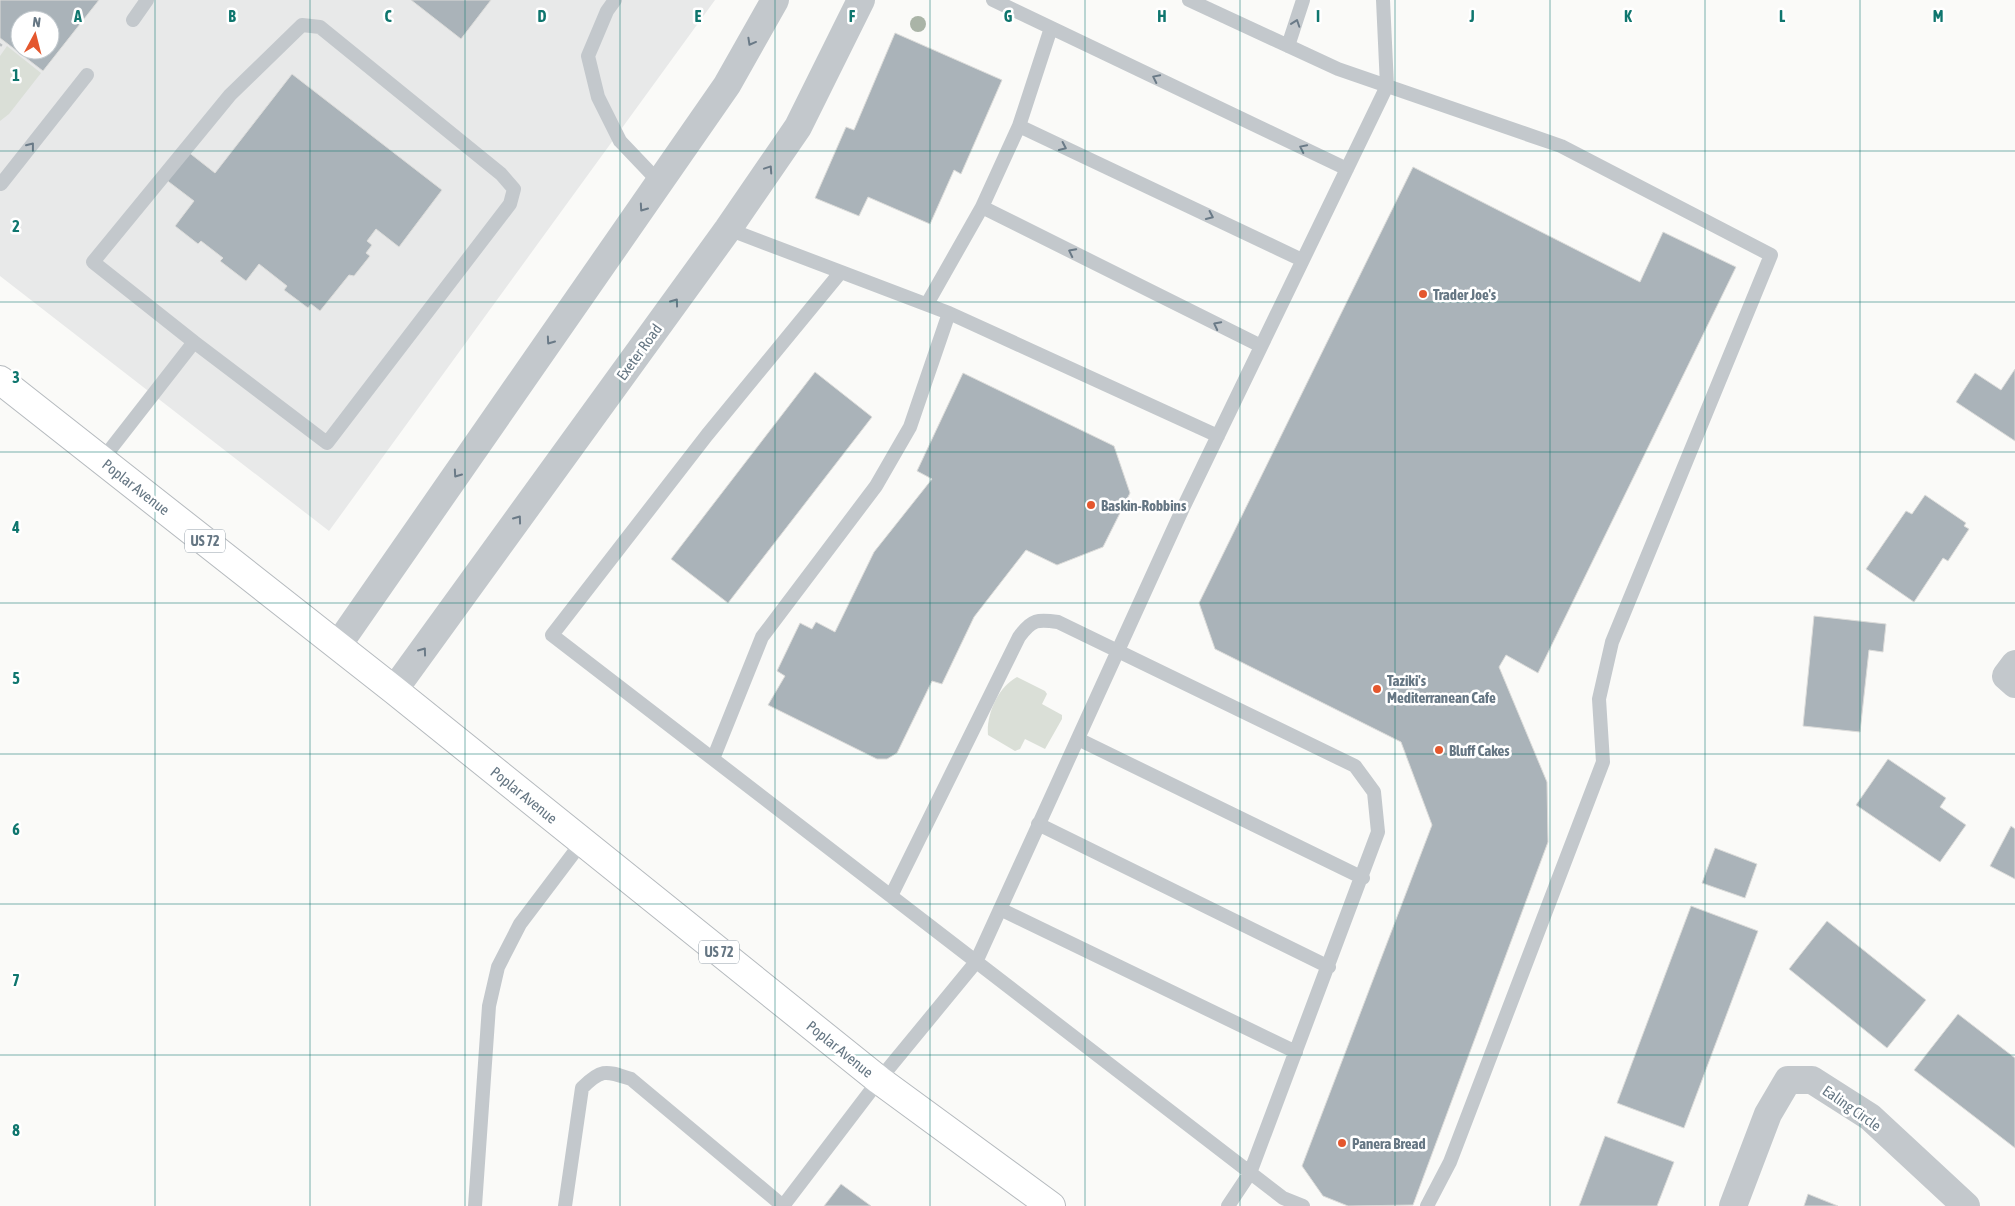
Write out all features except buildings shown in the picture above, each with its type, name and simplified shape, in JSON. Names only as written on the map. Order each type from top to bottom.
[{"type":"main road","name":"Poplar Avenue","points":[[0,380],[394,690],[879,1080],[1051,1206]]},
{"type":"street","points":[[338,646],[727,85],[775,0]]},
{"type":"street","name":"Exeter Road","points":[[394,690],[728,230],[798,127],[861,0]]},
{"type":"street","name":"Ealing Circle","points":[[1733,1206],[1768,1114],[1788,1080],[1812,1080],[1870,1117],[1966,1206]]},
{"type":"lane","points":[[134,20],[147,0]]},
{"type":"lane","points":[[615,0],[608,11],[588,56],[598,97],[620,141],[660,183]]},
{"type":"lane","points":[[993,0],[1346,169]]},
{"type":"lane","points":[[1189,0],[1338,69],[1561,146],[1771,255],[1612,642],[1599,699],[1603,762],[1450,1162],[1427,1206]]},
{"type":"lane","points":[[1288,46],[1303,0]]},
{"type":"lane","points":[[565,1206],[582,1088],[594,1076],[609,1072],[631,1079],[783,1206],[879,1080],[976,962],[1218,436],[1387,86],[1383,0]]},
{"type":"lane","points":[[302,26],[320,27],[501,174],[514,189],[510,204],[327,443],[194,342],[93,262],[230,95],[302,26]]},
{"type":"lane","points":[[927,304],[982,207],[1019,126],[1051,28]]},
{"type":"lane","points":[[0,184],[87,75]]},
{"type":"lane","points":[[1019,126],[1302,260]]},
{"type":"lane","points":[[982,207],[1261,346]]},
{"type":"lane","points":[[728,230],[950,313],[1218,436]]},
{"type":"lane","points":[[840,273],[707,434],[552,636],[1250,1173],[1283,1198],[1303,1206]]},
{"type":"lane","points":[[713,759],[762,636],[876,486],[910,428],[950,313]]},
{"type":"lane","points":[[102,460],[194,342]]},
{"type":"lane","points":[[891,896],[1019,637],[1028,624],[1041,620],[1058,622],[1355,766],[1374,792],[1378,832],[1363,878],[1250,1173],[1228,1206]]},
{"type":"lane","points":[[1078,738],[1363,878]]},
{"type":"lane","points":[[1038,824],[1329,967]]},
{"type":"lane","points":[[475,1206],[488,1006],[498,967],[520,924],[582,842]]},
{"type":"lane","points":[[1000,909],[1296,1052]]},
{"type":"shaded area","points":[[0,0],[715,0],[329,531],[0,276]]},
{"type":"shaded area","points":[[7,46],[10,48],[10,60],[25,60],[41,73],[9,114],[0,121],[0,56]]},
{"type":"shaded area","points":[[1017,677],[1045,691],[1047,694],[1042,704],[1062,715],[1062,719],[1045,749],[1025,739],[1020,749],[1015,751],[988,735],[991,710],[999,694],[1004,687]]},
{"type":"place","name":"Trader Joe's","points":[[1423,294]]},
{"type":"place","name":"Baskin-Robbins","points":[[1091,505]]},
{"type":"place","name":"Taziki's Mediterranean Cafe","points":[[1377,689]]},
{"type":"place","name":"Bluff Cakes","points":[[1439,750]]},
{"type":"place","name":"Panera Bread","points":[[1342,1143]]}]
